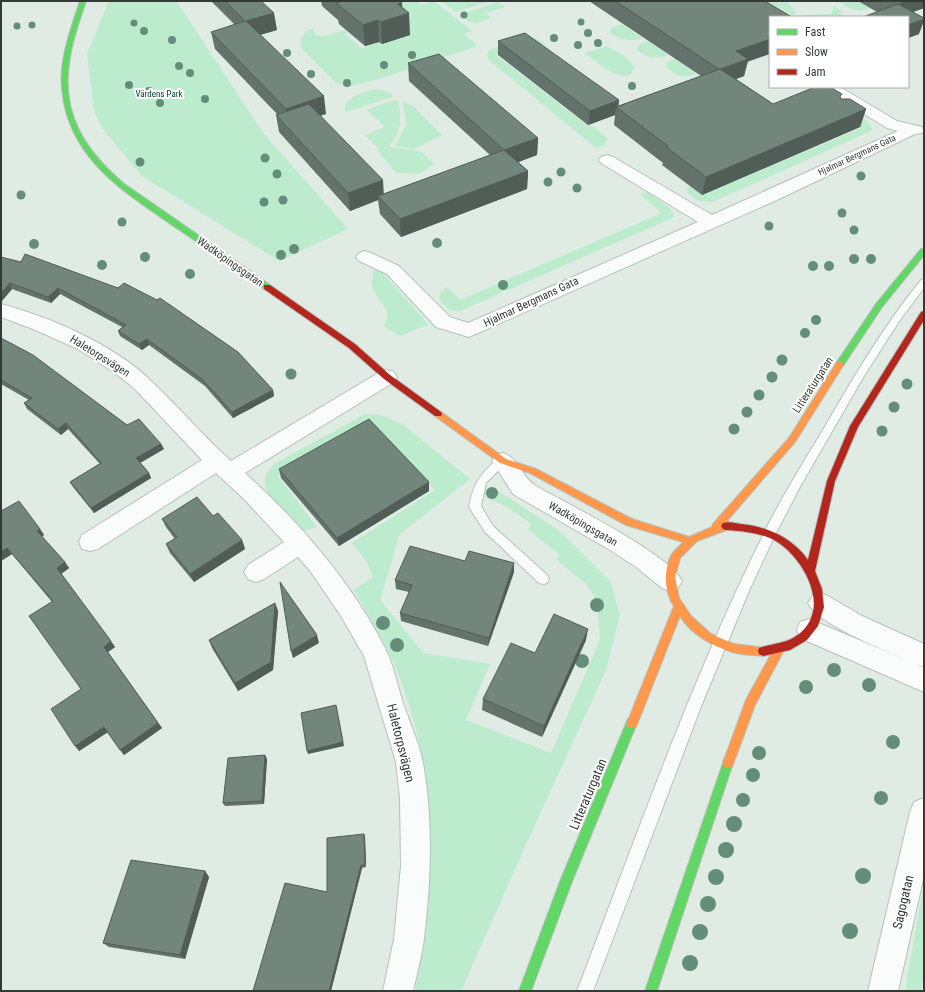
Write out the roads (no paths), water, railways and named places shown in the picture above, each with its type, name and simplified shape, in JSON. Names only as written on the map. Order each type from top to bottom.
[{"type":"street","name":"Wadköpingsgatan","points":[[83,1],[66,58],[65,102],[69,118],[77,135],[93,158],[106,173],[135,196],[352,346],[387,377],[503,461],[533,471],[629,522],[688,540]]},
{"type":"street","name":"Hjalmar Bergmans Gata","points":[[827,88],[840,94],[856,106],[892,125],[920,134]]},
{"type":"street","name":"Hjalmar Bergmans Gata","points":[[365,257],[393,270],[443,322],[469,330],[712,222],[920,134]]},
{"type":"street","points":[[608,160],[692,212],[712,222]]},
{"type":"street","name":"Litteraturgatan","points":[[716,527],[792,440],[853,343],[910,267],[924,251]]},
{"type":"street","name":"Haletorpsvägen","points":[[1,310],[29,320],[85,344],[122,368],[154,394],[223,467],[252,493],[320,565],[349,609],[375,653],[409,762],[414,798],[414,866],[409,939],[398,991]]},
{"type":"street","points":[[811,570],[831,481],[854,426],[924,314]]},
{"type":"street","points":[[90,542],[387,377]]},
{"type":"street","name":"Wadköpingsgatan","points":[[503,461],[521,488],[618,543],[644,560],[670,581]]},
{"type":"street","name":"Litteraturgatan","points":[[726,526],[748,528],[770,534],[793,549],[811,570],[818,586],[820,603],[816,618],[809,630],[796,642],[779,650],[750,652],[720,644],[707,637],[693,626],[678,608],[672,594],[670,581],[674,558],[680,548],[688,540],[701,532],[716,527],[726,526]]},
{"type":"street","points":[[256,572],[300,544]]},
{"type":"street","points":[[820,603],[853,624],[924,656]]},
{"type":"street","name":"Litteraturgatan","points":[[525,991],[567,879],[656,666],[678,608]]},
{"type":"street","points":[[809,630],[924,680]]},
{"type":"street","points":[[651,991],[724,772],[750,703],[779,650]]},
{"type":"street","name":"Sagogatan","points":[[883,991],[924,812]]},
{"type":"lane","points":[[585,991],[694,707],[720,644],[770,534],[801,475],[865,363],[924,282]]},
{"type":"lane","points":[[503,461],[482,479],[478,490],[475,507],[489,529],[543,579]]},
{"type":"park label","name":"Värdens Park","points":[[159,94]]}]
